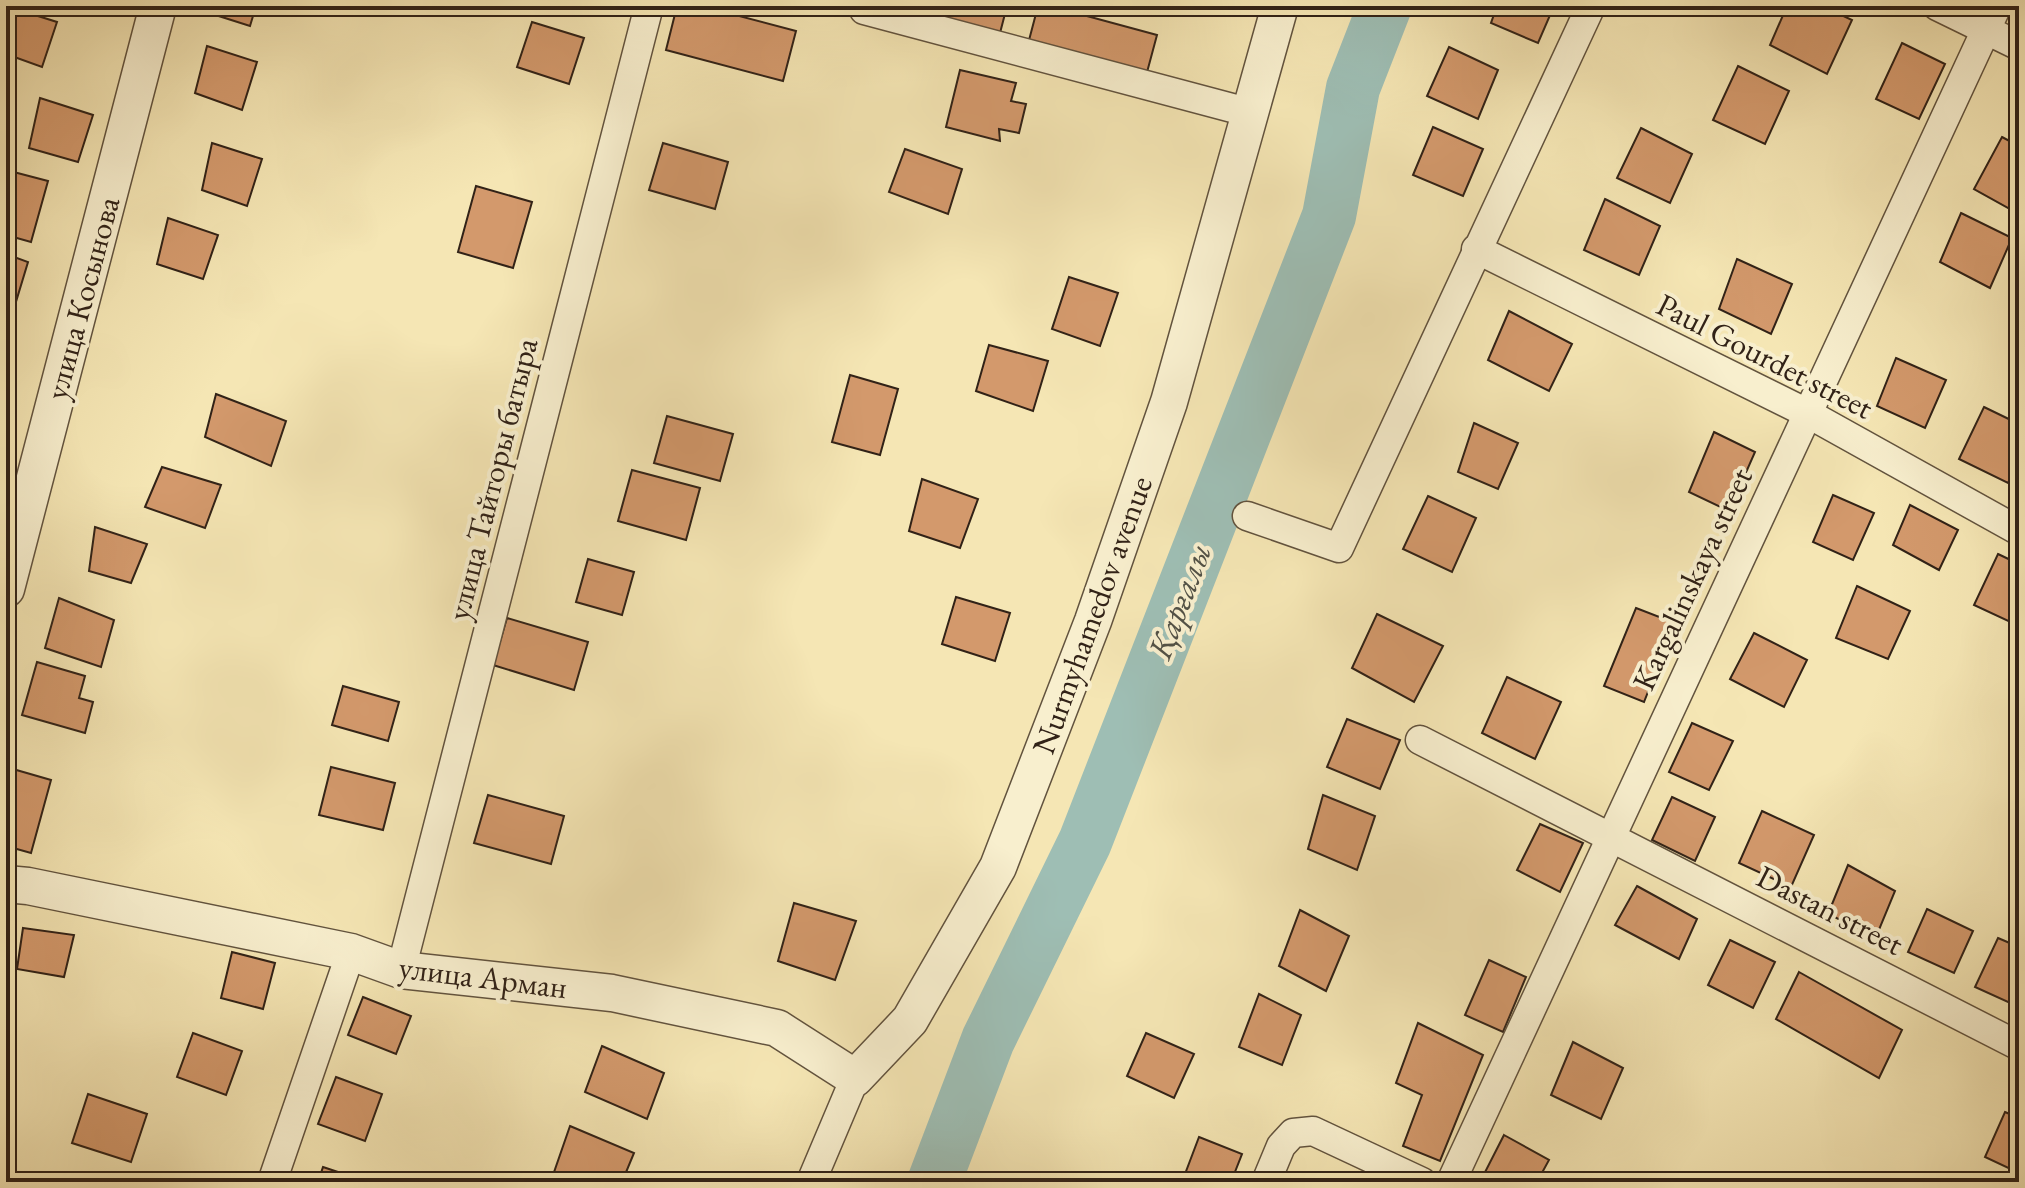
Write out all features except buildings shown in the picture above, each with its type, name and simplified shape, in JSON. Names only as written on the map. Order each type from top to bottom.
[{"type":"street","name":"улица Косынова","points":[[6,589],[158,6]]},
{"type":"street","name":"улица Тайторы батыра","points":[[401,970],[649,6]]},
{"type":"street","name":"Nurmyhamedov avenue","points":[[811,1182],[855,1078],[910,1020],[998,867],[1093,621],[1169,402],[1280,6]]},
{"type":"street","points":[[1247,516],[1339,548],[1591,6]]},
{"type":"street","points":[[1937,6],[1991,18],[2019,46]]},
{"type":"street","points":[[864,10],[1251,113]]},
{"type":"street","name":"Kargalinskaya street","points":[[1451,1182],[1609,835],[1991,18]]},
{"type":"street","name":"Paul Gourdet street","points":[[1476,249],[1807,413],[2019,531]]},
{"type":"street","name":"Dastan street","points":[[1420,740],[2019,1046]]},
{"type":"street","name":"улица Арман","points":[[6,884],[351,952],[401,970],[612,993],[777,1028],[855,1078]]},
{"type":"street","points":[[272,1182],[351,952]]},
{"type":"street","points":[[1266,1182],[1281,1146],[1293,1133],[1313,1131],[1422,1182]]},
{"type":"waterway","name":"Қарғалы","points":[[934,1182],[988,1040],[1085,842],[1329,216],[1353,88],[1385,6]]}]
